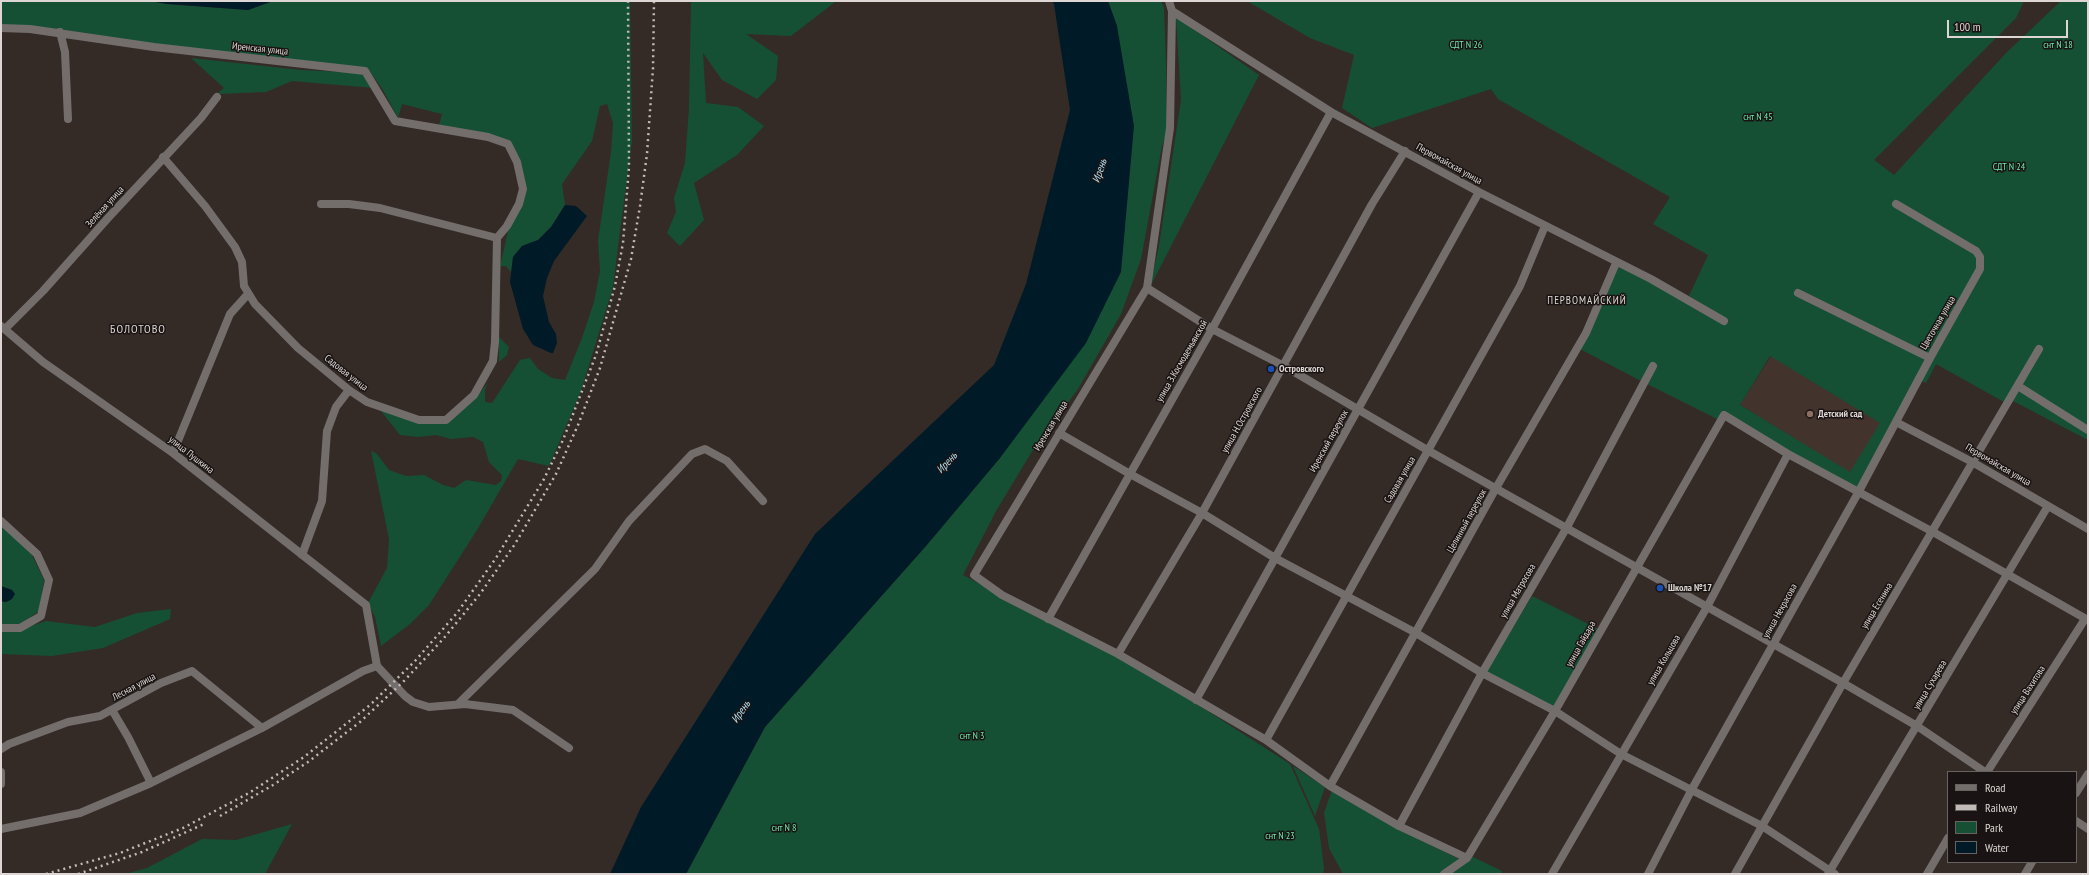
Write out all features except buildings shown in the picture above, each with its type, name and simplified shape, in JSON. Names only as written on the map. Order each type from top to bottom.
[{"type":"street","points":[[1168,1],[1172,11],[1170,128],[1147,288],[1212,330],[1284,366],[1429,451],[1843,683],[1917,726],[1984,771]]},
{"type":"street","name":"Первомайская улица","points":[[1172,11],[1331,112],[1479,192],[1616,263],[1651,279],[1724,321]]},
{"type":"street","name":"Иренская улица","points":[[1,28],[60,32],[154,47],[365,71],[395,121],[488,138],[508,144],[517,162],[523,189],[520,204],[507,226],[497,238]]},
{"type":"street","points":[[60,32],[65,52],[68,119]]},
{"type":"street","name":"Зелёная улица","points":[[3,327],[43,292],[163,158],[201,118],[217,97]]},
{"type":"street","name":"улица З.Космодемьянской","points":[[1048,619],[1212,330],[1331,112]]},
{"type":"street","name":"улица Н.Островского","points":[[1118,654],[1202,513],[1372,204],[1405,151]]},
{"type":"street","name":"Садовая улица","points":[[163,158],[205,206],[235,247],[242,262],[244,286],[255,304],[298,348],[349,390],[367,402],[419,420],[446,420],[474,395],[493,361],[495,342],[497,238]]},
{"type":"street","name":"Иренский переулок","points":[[1196,700],[1479,192]]},
{"type":"street","points":[[321,204],[349,204],[380,208],[497,238]]},
{"type":"street","name":"Цветочная улица","points":[[1798,293],[1930,358],[1980,270],[1980,256],[1976,251],[1896,204]]},
{"type":"street","name":"Садовая улица","points":[[1266,740],[1345,596],[1429,451],[1520,286],[1545,226]]},
{"type":"street","name":"Целинный переулок","points":[[1330,786],[1496,488],[1586,333],[1616,263]]},
{"type":"street","name":"Иренская улица","points":[[1048,619],[1002,595],[974,575],[1147,288]]},
{"type":"street","points":[[174,453],[230,314],[248,294]]},
{"type":"street","name":"улица Пушкина","points":[[3,327],[43,362],[174,453],[366,605],[377,666]]},
{"type":"street","name":"улица Есенина","points":[[1735,874],[1843,683],[2039,349]]},
{"type":"street","name":"улица Некрасова","points":[[1648,874],[1692,790],[1858,493],[1930,358]]},
{"type":"street","name":"улица Матросова","points":[[1399,826],[1482,673],[1567,527],[1653,366]]},
{"type":"street","points":[[2018,386],[2088,430]]},
{"type":"street","points":[[302,555],[322,501],[326,431],[336,407],[349,390]]},
{"type":"street","name":"улица Гайдара","points":[[1444,874],[1467,858],[1555,711],[1636,566],[1724,415],[1788,454]]},
{"type":"street","name":"Первомайская улица","points":[[1896,422],[1974,462],[2088,529]]},
{"type":"street","points":[[1059,433],[1202,513],[1275,558],[1416,633],[1482,673],[1555,711],[1621,754],[1762,826],[1831,873]]},
{"type":"street","points":[[458,704],[595,569],[629,521],[692,454],[705,449],[727,461],[763,501]]},
{"type":"street","points":[[1788,454],[1933,532],[2087,620]]},
{"type":"street","name":"улица Кольцова","points":[[1552,874],[1707,607],[1788,454]]},
{"type":"street","name":"улица Сухарева","points":[[1831,873],[2048,506]]},
{"type":"street","points":[[1,521],[37,554],[49,580],[41,616],[20,628],[1,628]]},
{"type":"street","points":[[1048,619],[1118,654],[1266,740],[1330,786],[1399,826],[1467,858]]},
{"type":"street","name":"улица Вахитова","points":[[1987,771],[2087,620]]},
{"type":"street","points":[[1,828],[80,813],[151,783],[262,728],[363,671],[377,666],[405,696],[413,702],[429,707],[458,704],[514,710],[569,748]]},
{"type":"street","name":"Лесная улица","points":[[1,749],[9,744],[68,722],[100,716],[161,683],[192,672],[262,728]]},
{"type":"street","points":[[112,710],[128,737],[151,783]]},
{"type":"street","points":[[1,772],[1,784]]},
{"type":"street","points":[[2077,791],[2088,774]]},
{"type":"street","points":[[2077,822],[2088,829]]},
{"type":"street","points":[[1927,874],[1947,840]]},
{"type":"street","points":[[2025,874],[2031,863]]},
{"type":"shaded area","name":"Детский сад","points":[[1771,356],[1881,423],[1850,473],[1740,405]]},
{"type":"green space","points":[[1,1],[150,1],[167,4],[248,10],[273,1],[630,1],[632,141],[613,287],[581,391],[549,466],[518,459],[477,530],[429,605],[410,624],[381,646],[375,617],[368,603],[387,568],[389,539],[371,451],[376,453],[389,470],[406,476],[424,475],[443,485],[454,488],[466,480],[496,485],[501,481],[502,475],[489,462],[483,442],[473,437],[451,439],[436,435],[418,437],[400,435],[381,411],[445,424],[472,402],[488,383],[485,390],[485,402],[492,403],[520,360],[530,358],[538,369],[552,378],[565,380],[582,338],[594,302],[600,271],[598,241],[611,152],[613,123],[607,104],[600,106],[592,141],[562,184],[565,205],[551,227],[538,240],[522,246],[513,257],[511,272],[506,266],[500,266],[509,227],[525,189],[509,142],[438,129],[442,114],[402,104],[398,118],[383,90],[368,69],[1,28]]},
{"type":"green space","points":[[691,1],[841,1],[835,2],[791,36],[746,34],[778,56],[776,80],[757,99],[722,80],[703,53],[706,103],[738,107],[764,126],[737,155],[694,183],[704,220],[680,246],[667,233],[676,212],[674,198],[685,163],[689,108]]},
{"type":"green space","name":"снт N 3","points":[[1108,1],[1161,1],[1164,8],[1166,135],[1162,146],[1141,259],[1121,314],[1078,389],[1031,453],[996,511],[963,575],[1118,657],[1195,703],[1290,764],[1319,829],[1324,868],[1323,874],[686,874],[765,727],[926,546],[1000,458],[1117,26]]},
{"type":"green space","points":[[1247,1],[2024,1],[2016,18],[1874,160],[1894,175],[2006,53],[2061,1],[2088,1],[2088,440],[2013,401],[2004,402],[1936,364],[1926,383],[1921,381],[1860,491],[1790,452],[1723,410],[1717,419],[1641,381],[1580,349],[1617,266],[1726,319],[1689,296],[1708,255],[1653,224],[1670,197],[1498,99],[1491,89],[1372,128],[1342,108],[1354,55],[1310,38]],"holes":[[[1770,356],[1880,423],[1850,472],[1740,405]]]},
{"type":"green space","points":[[1176,17],[1259,75],[1150,287],[1159,246],[1181,100]]},
{"type":"green space","points":[[191,58],[301,70],[364,73],[374,88],[292,81],[266,92],[217,94],[224,88]]},
{"type":"green space","points":[[499,337],[509,347],[507,355],[499,362]]},
{"type":"green space","points":[[1,524],[32,555],[44,580],[39,611],[19,625],[1,626],[1,601],[6,602],[12,599],[12,590],[1,586]]},
{"type":"green space","points":[[1532,596],[1598,629],[1554,707],[1486,672]]},
{"type":"green space","points":[[171,609],[170,619],[103,648],[52,656],[1,654],[1,630],[22,629],[46,621],[95,627],[137,613]]},
{"type":"green space","points":[[1293,766],[1325,787],[1315,816]]},
{"type":"green space","points":[[1332,790],[1398,829],[1459,859],[1439,874],[1343,874],[1329,848],[1324,813]]},
{"type":"green space","points":[[292,824],[265,874],[125,874],[147,868],[202,839],[236,840]]},
{"type":"green space","points":[[1471,856],[1502,871],[1501,874],[1447,874]]},
{"type":"water","points":[[150,1],[273,1],[248,10],[167,4]]},
{"type":"water","name":"Ирень","points":[[1052,1],[1108,1],[1117,26],[1134,126],[1121,272],[1086,343],[1000,458],[926,546],[765,727],[686,874],[610,874],[641,807],[815,534],[994,365],[1026,284],[1070,110],[1054,4]]},
{"type":"water","points":[[565,205],[576,206],[587,216],[554,261],[547,278],[543,296],[549,322],[556,334],[557,343],[553,353],[551,353],[533,345],[523,329],[510,282],[513,257],[522,246],[538,240],[551,227]]},
{"type":"water","points":[[1,586],[12,590],[15,594],[12,599],[6,602],[1,601]]},
{"type":"railway","points":[[46,874],[120,853],[183,828],[249,793],[304,757],[370,705],[415,661],[457,613],[496,558],[544,479],[563,440],[596,355],[615,286],[623,243],[629,167],[628,1]]},
{"type":"railway","points":[[220,816],[273,785],[308,762],[360,722],[404,681],[444,638],[480,594],[515,544],[556,474],[578,425],[600,368],[631,259],[647,154],[653,68],[654,1]]},
{"type":"railway","points":[[78,874],[142,852],[204,824]]},
{"type":"place","name":"Островского","points":[[1271,369]]},
{"type":"place","name":"Детский сад","points":[[1810,414]]},
{"type":"place","name":"Школа №17","points":[[1660,588]]},
{"type":"district","name":"ПЕРВОМАЙСКИЙ","points":[[1587,301]]},
{"type":"district","name":"БОЛОТОВО","points":[[138,330]]},
{"type":"park label","name":"СДТ N 26","points":[[1466,45]]},
{"type":"park label","name":"снт N 18","points":[[2058,45]]},
{"type":"park label","name":"снт N 45","points":[[1758,117]]},
{"type":"park label","name":"СДТ N 24","points":[[2009,167]]},
{"type":"park label","name":"снт N 8","points":[[784,828]]},
{"type":"park label","name":"снт N 23","points":[[1280,836]]}]
